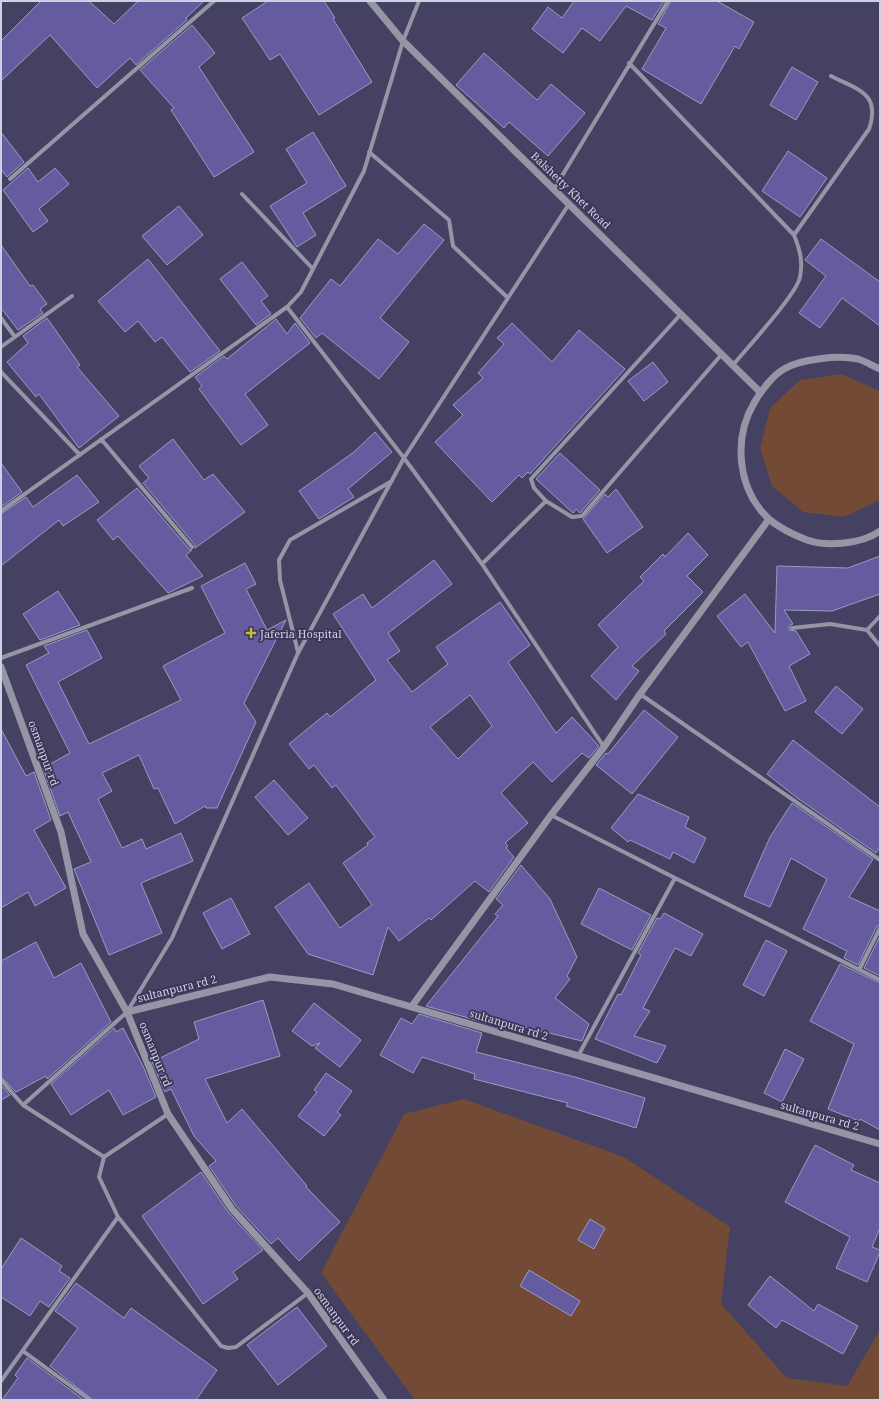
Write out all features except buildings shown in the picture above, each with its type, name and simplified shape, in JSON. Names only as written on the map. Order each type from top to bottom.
[{"type":"street","points":[[10,179],[214,1]]},
{"type":"street","name":"Balshetty Khet Road","points":[[370,1],[403,41],[760,392]]},
{"type":"street","points":[[1,511],[287,307],[301,292],[364,171],[403,41],[419,1]]},
{"type":"street","points":[[554,189],[629,63],[668,1]]},
{"type":"street","points":[[629,63],[794,235],[801,252],[800,278],[787,300],[733,365]]},
{"type":"street","points":[[794,235],[869,129],[872,120],[874,109],[870,99],[859,90],[831,76]]},
{"type":"street","points":[[369,152],[449,220],[453,246],[508,298]]},
{"type":"street","points":[[242,194],[313,269]]},
{"type":"street","points":[[23,1105],[127,1012],[172,938],[298,653],[404,458],[569,203]]},
{"type":"street","points":[[1,347],[72,296]]},
{"type":"street","points":[[287,307],[404,458],[482,564],[604,747]]},
{"type":"street","points":[[681,314],[531,479],[534,488],[546,501],[572,517],[582,516],[722,354]]},
{"type":"street","points":[[1,318],[15,337]]},
{"type":"street","points":[[880,369],[857,359],[819,357],[784,369],[760,392],[746,416],[740,442],[743,473],[751,496],[769,519],[789,533],[817,543],[845,544],[876,534],[880,531]]},
{"type":"street","points":[[1,372],[80,455]]},
{"type":"street","points":[[101,439],[192,547]]},
{"type":"street","points":[[298,653],[280,580],[279,560],[286,546],[290,540],[392,481]]},
{"type":"street","points":[[482,564],[546,501]]},
{"type":"street","points":[[412,1006],[551,815],[604,747],[640,694],[769,519]]},
{"type":"street","points":[[1,658],[192,588]]},
{"type":"street","points":[[867,630],[880,616]]},
{"type":"street","points":[[792,628],[830,624],[867,630],[880,646]]},
{"type":"street","name":"osmanpur rd","points":[[1,667],[61,832],[83,934],[127,1012],[168,1114],[232,1209],[308,1293],[384,1400]]},
{"type":"street","points":[[640,694],[880,860]]},
{"type":"street","points":[[551,815],[675,878],[860,968],[880,980]]},
{"type":"street","points":[[578,1056],[675,878]]},
{"type":"street","points":[[860,968],[880,928]]},
{"type":"street","name":"sultanpura rd 2","points":[[127,1012],[270,977],[334,984],[880,1144]]},
{"type":"street","points":[[1,1080],[23,1105],[104,1157]]},
{"type":"street","points":[[168,1114],[104,1157],[99,1177],[118,1217],[221,1346],[228,1348],[236,1347],[308,1293]]},
{"type":"street","points":[[1,1381],[118,1217]]},
{"type":"street","points":[[23,1351],[90,1400]]},
{"type":"shaded area","points":[[841,374],[880,392],[880,500],[844,517],[803,512],[772,486],[760,448],[770,408],[800,380]]},
{"type":"shaded area","points":[[464,1099],[624,1157],[730,1227],[721,1304],[787,1378],[847,1386],[880,1330],[880,1400],[415,1400],[321,1273],[404,1114]]},
{"type":"place","name":"Jaferia Hospital","points":[[251,633]]}]
